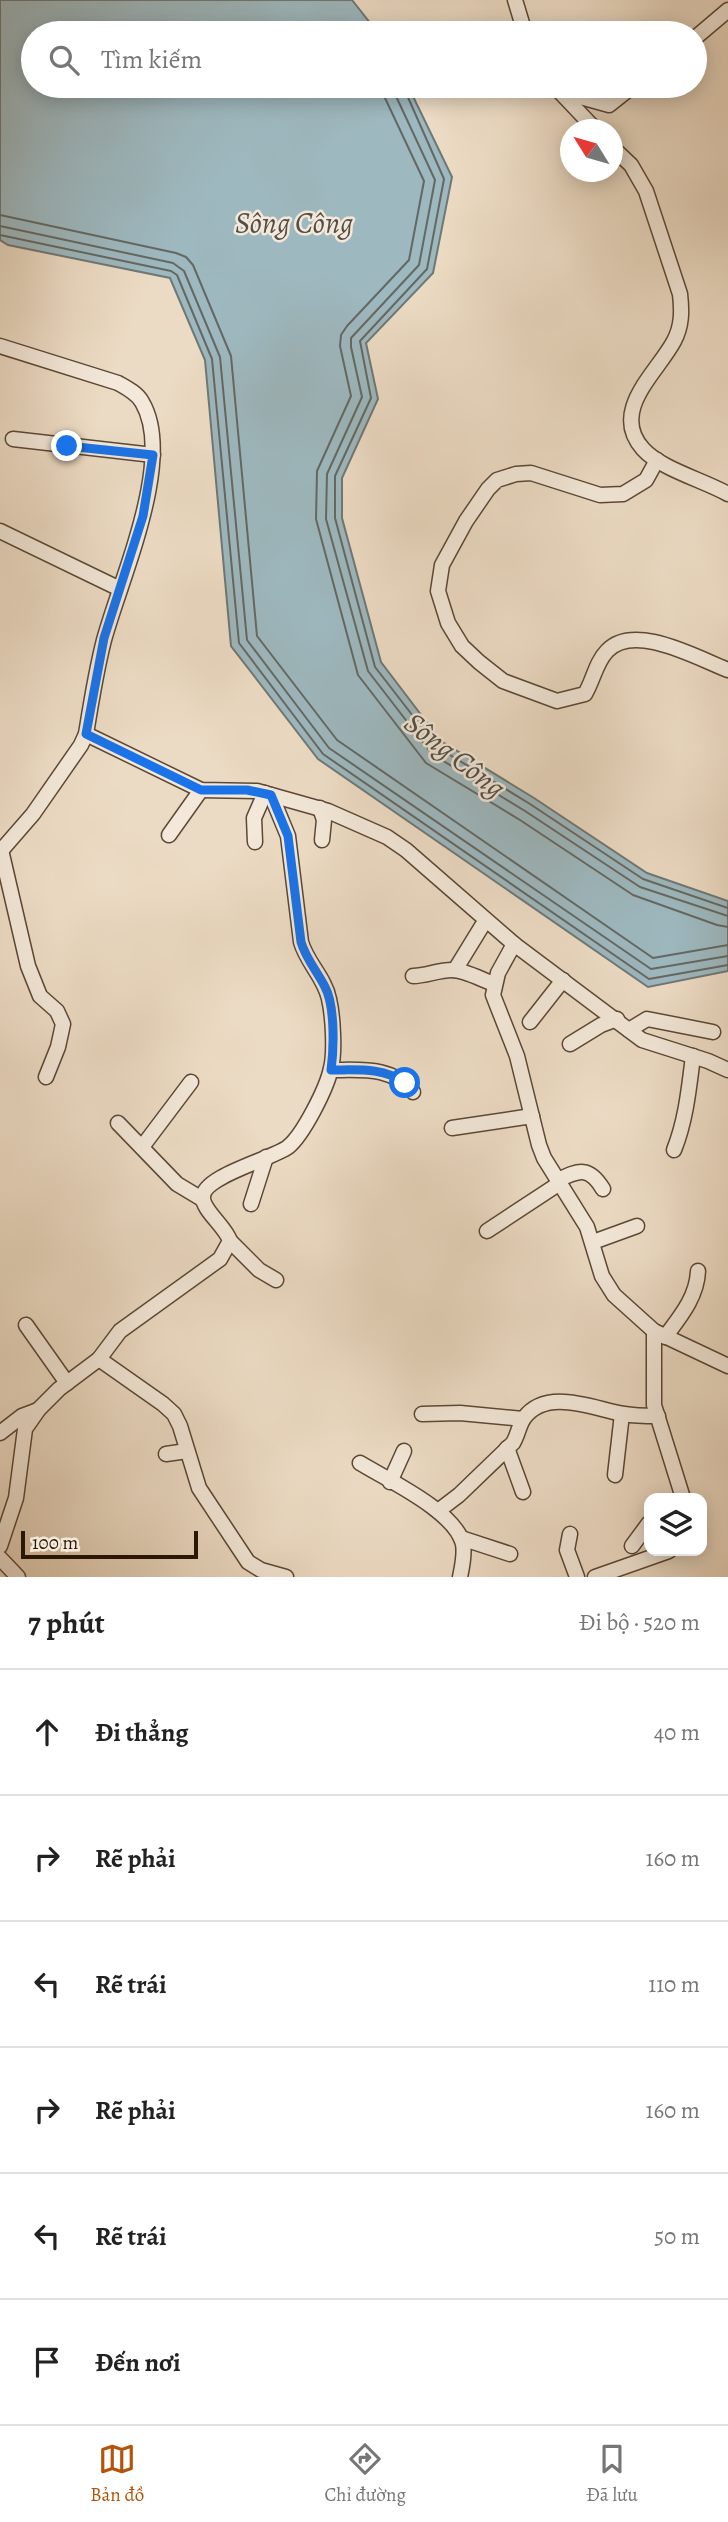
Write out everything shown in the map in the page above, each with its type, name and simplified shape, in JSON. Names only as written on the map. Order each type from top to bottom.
[{"type":"street","points":[[515,0],[521,21]]},
{"type":"street","points":[[707,28],[728,10]]},
{"type":"street","points":[[566,98],[586,119]]},
{"type":"street","points":[[588,98],[609,105],[618,98]]},
{"type":"street","points":[[623,157],[631,165],[646,191],[680,294],[680,327],[673,342],[641,387],[631,418],[634,434],[652,469],[728,494]]},
{"type":"street","points":[[0,346],[130,389],[141,400],[153,433],[153,455],[143,516],[100,655],[86,734],[33,814],[1,851],[28,967],[40,996],[57,1011],[63,1024],[58,1047],[46,1077]]},
{"type":"street","points":[[13,439],[153,455]]},
{"type":"street","points":[[652,469],[623,494],[600,495],[531,473],[497,480],[466,521],[442,565],[438,592],[448,623],[462,646],[503,681],[557,701],[585,694],[606,651],[623,639],[643,638],[728,670]]},
{"type":"street","points":[[0,531],[120,589]]},
{"type":"street","points":[[86,734],[201,790],[247,790],[320,808],[339,814],[397,843],[514,944],[629,1030],[649,1043],[728,1070]]},
{"type":"street","points":[[169,835],[201,790]]},
{"type":"street","points":[[255,842],[254,818],[268,794]]},
{"type":"street","points":[[202,1199],[204,1192],[216,1180],[286,1148],[297,1139],[331,1070],[333,1057],[330,1001],[326,989],[304,955],[288,836],[268,794]]},
{"type":"street","points":[[320,808],[324,820],[322,839]]},
{"type":"street","points":[[455,970],[482,926]]},
{"type":"street","points":[[514,944],[494,984],[496,1007],[517,1056],[544,1158],[587,1227],[607,1286],[659,1334],[728,1366]]},
{"type":"street","points":[[413,976],[455,970],[494,984]]},
{"type":"street","points":[[530,1022],[563,980]]},
{"type":"street","points":[[570,1044],[601,1025],[617,1019]]},
{"type":"street","points":[[629,1030],[647,1019],[713,1032]]},
{"type":"street","points":[[674,1150],[686,1106],[693,1056]]},
{"type":"street","points":[[331,1070],[364,1070],[389,1074],[397,1077],[413,1092]]},
{"type":"street","points":[[142,1147],[191,1082]]},
{"type":"street","points":[[452,1128],[532,1116]]},
{"type":"street","points":[[118,1123],[177,1184],[202,1199],[228,1233],[230,1241],[259,1270],[276,1280]]},
{"type":"street","points":[[251,1204],[266,1157]]},
{"type":"street","points":[[487,1231],[559,1181],[579,1171],[597,1179],[603,1189]]},
{"type":"street","points":[[593,1242],[637,1226]]},
{"type":"street","points":[[0,1546],[16,1498],[24,1429],[39,1409],[99,1359],[120,1331],[219,1259],[230,1241]]},
{"type":"street","points":[[681,1493],[654,1399],[659,1334],[682,1315],[697,1285],[698,1271]]},
{"type":"street","points":[[26,1325],[67,1383]]},
{"type":"street","points":[[99,1359],[174,1414],[199,1488],[253,1572],[286,1577]]},
{"type":"street","points":[[438,1511],[459,1495],[507,1448],[518,1435],[523,1419],[544,1404],[579,1404],[622,1414],[658,1416]]},
{"type":"street","points":[[0,1433],[22,1416],[39,1409]]},
{"type":"street","points":[[422,1413],[460,1413],[523,1419]]},
{"type":"street","points":[[615,1475],[622,1414]]},
{"type":"street","points":[[507,1448],[523,1492]]},
{"type":"street","points":[[166,1454],[187,1451]]},
{"type":"street","points":[[390,1482],[404,1451]]},
{"type":"street","points":[[360,1463],[438,1511],[458,1531],[463,1545],[460,1577]]},
{"type":"street","points":[[632,1546],[644,1530]]},
{"type":"street","points":[[570,1534],[567,1550],[577,1577]]},
{"type":"street","points":[[461,1538],[510,1554]]},
{"type":"street","points":[[595,1577],[655,1556]]},
{"type":"street","points":[[0,1558],[18,1577]]},
{"type":"water","name":"Sông Công","points":[[0,0],[352,0],[369,21],[21,21],[21,98],[414,98],[452,177],[433,273],[366,343],[378,399],[342,478],[342,518],[381,662],[441,741],[534,798],[647,873],[728,901],[728,971],[648,987],[318,759],[231,646],[205,360],[170,278],[8,245],[0,240]]},
{"type":"route","points":[[67,446],[153,455],[143,516],[104,638],[86,734],[201,790],[247,790],[271,795],[288,836],[304,955],[326,989],[330,1001],[333,1057],[331,1070],[380,1072],[397,1077],[405,1083]]}]
